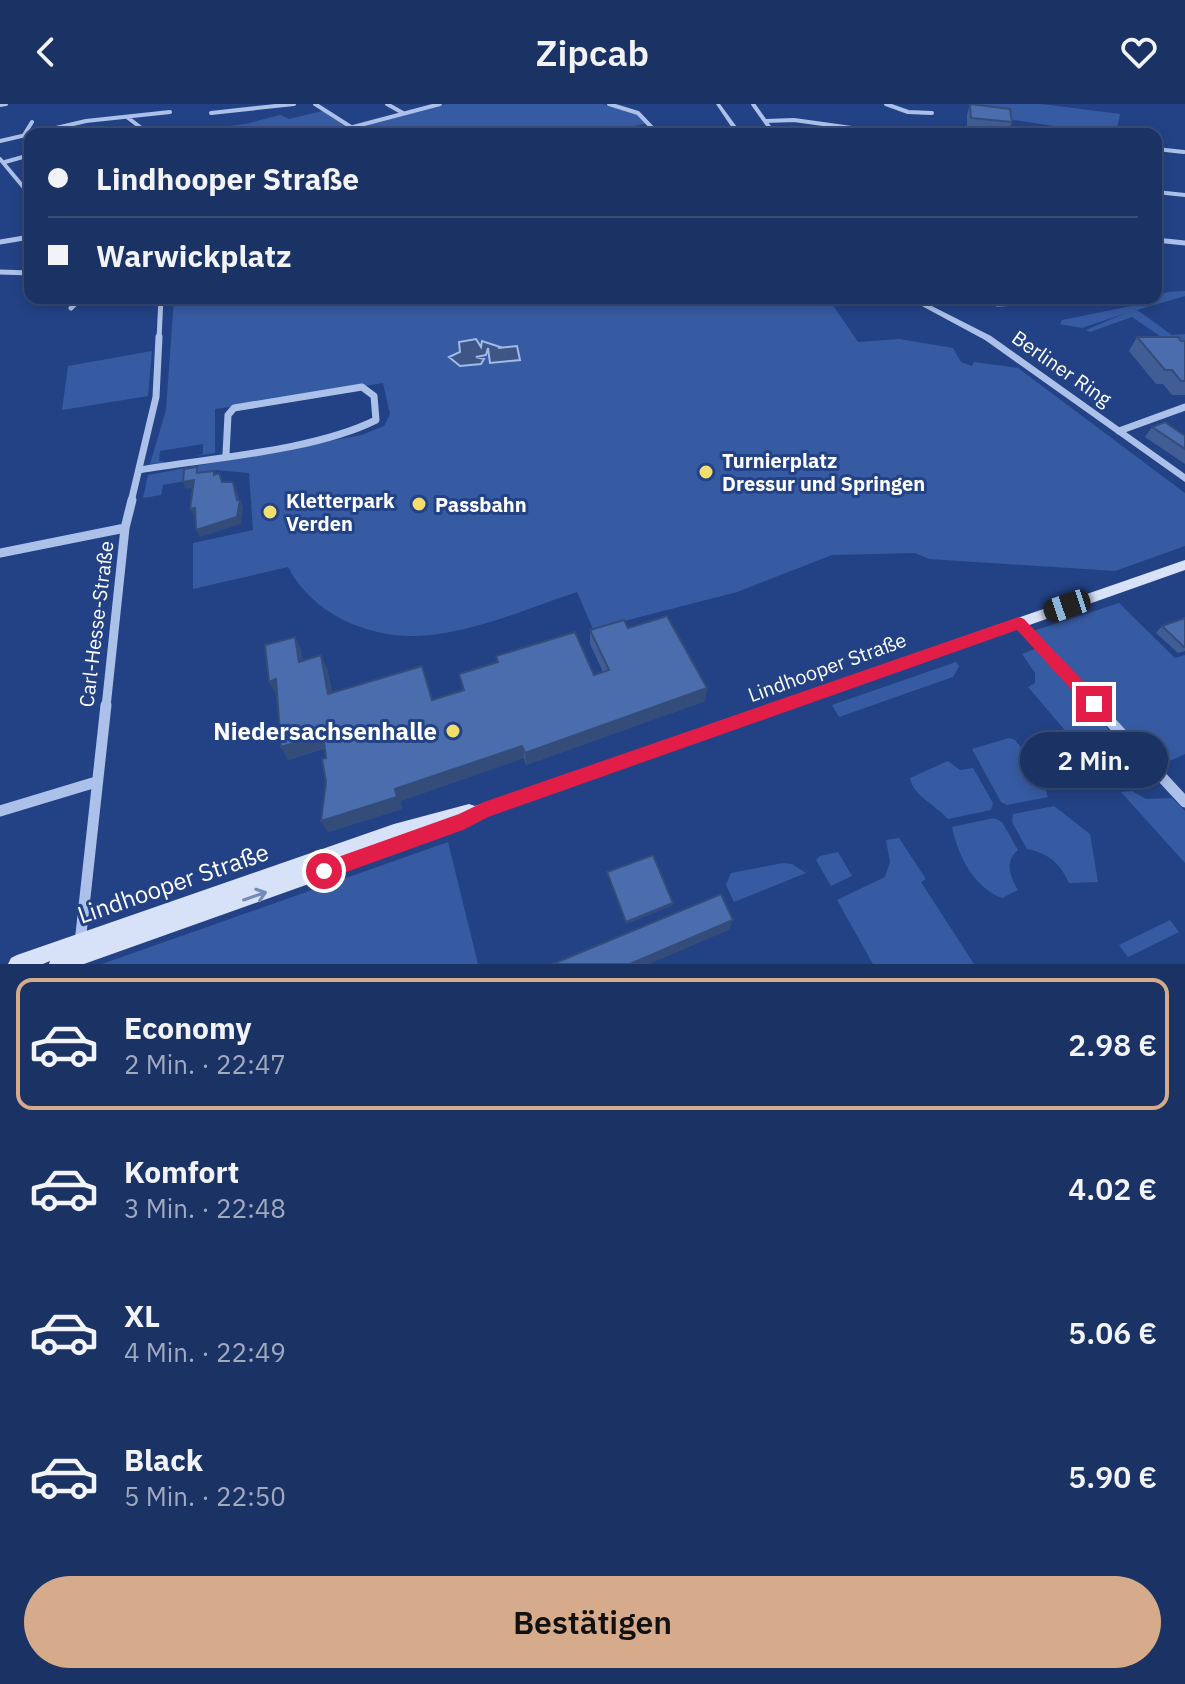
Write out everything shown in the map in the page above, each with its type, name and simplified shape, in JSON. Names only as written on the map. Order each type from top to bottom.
[{"type":"main road","name":"Lindhooper Straße","points":[[17,964],[80,949],[463,821],[484,810],[1185,565]]},
{"type":"main road","name":"Lindhooper Straße","points":[[58,964],[80,949]]},
{"type":"street","points":[[0,105],[6,104]]},
{"type":"street","points":[[211,113],[294,104]]},
{"type":"street","points":[[315,104],[353,127],[440,104]]},
{"type":"street","points":[[387,104],[404,113]]},
{"type":"street","points":[[609,104],[638,113],[652,128]]},
{"type":"street","points":[[718,104],[735,128]]},
{"type":"street","points":[[753,104],[770,128]]},
{"type":"street","points":[[886,104],[908,112],[932,113]]},
{"type":"street","points":[[62,128],[126,116],[170,112]]},
{"type":"street","points":[[126,116],[142,128]]},
{"type":"street","points":[[766,121],[794,120],[852,128]]},
{"type":"street","points":[[28,128],[32,122]]},
{"type":"street","points":[[0,141],[24,135]]},
{"type":"street","points":[[1162,150],[1185,152],[1185,144]]},
{"type":"street","points":[[24,157],[3,163],[24,188]]},
{"type":"street","points":[[1162,193],[1185,195]]},
{"type":"street","points":[[0,242],[24,238]]},
{"type":"street","points":[[1162,241],[1185,243]]},
{"type":"street","points":[[0,272],[24,273]]},
{"type":"street","points":[[71,308],[75,304]]},
{"type":"street","name":"Carl-Hesse-Straße","points":[[80,949],[125,528],[156,397],[161,304]]},
{"type":"street","name":"Berliner Ring","points":[[923,304],[988,338],[1185,479]]},
{"type":"street","points":[[139,470],[226,454],[369,426],[376,420],[376,399],[362,387],[234,408],[228,415],[226,454]]},
{"type":"street","points":[[1119,431],[1185,407]]},
{"type":"street","points":[[1153,419],[1164,426]]},
{"type":"street","points":[[0,553],[125,528]]},
{"type":"street","points":[[1019,623],[1185,802]]},
{"type":"street","points":[[0,811],[96,782]]},
{"type":"shaded area","points":[[446,104],[603,104],[638,114],[646,124],[621,128],[358,128]]},
{"type":"shaded area","points":[[971,104],[1041,104],[1120,114],[1117,128],[1067,128],[975,114]]},
{"type":"shaded area","points":[[323,111],[350,128],[214,128],[280,115],[289,119]]},
{"type":"shaded area","points":[[1185,291],[1185,296],[1162,303],[1162,294]]},
{"type":"shaded area","points":[[174,304],[832,304],[858,342],[899,339],[953,348],[961,362],[972,366],[974,362],[1018,368],[1185,493],[1185,546],[1115,571],[929,559],[915,553],[832,555],[737,592],[593,629],[577,592],[477,626],[436,634],[397,635],[359,627],[342,619],[311,597],[288,567],[193,589],[193,543],[253,530],[249,473],[216,470],[186,475],[185,481],[163,485],[161,495],[143,498],[148,475],[362,435],[384,426],[390,414],[383,383],[215,409],[215,453],[196,456],[203,454],[203,444],[160,451],[159,461],[166,462],[150,464],[166,410]]},
{"type":"shaded area","points":[[1158,304],[1137,310],[1172,335],[1185,334],[1185,343],[1160,336],[1132,317],[1090,332],[1086,330],[1126,313],[1082,328],[1060,324],[1062,320],[1131,306]]},
{"type":"shaded area","points":[[476,339],[481,347],[482,341],[498,348],[517,346],[520,360],[490,363],[488,348],[486,355],[476,357],[484,359],[481,364],[460,366],[449,357],[460,352],[459,342]]},
{"type":"shaded area","points":[[152,351],[148,396],[62,410],[68,366]]},
{"type":"shaded area","points":[[1119,603],[1175,658],[1185,655],[1185,754],[1159,766],[1033,631]]},
{"type":"shaded area","points":[[1035,649],[1137,761],[1122,770],[1121,777],[1111,782],[1103,781],[1089,765],[1092,762],[1028,687],[1035,683],[1035,673],[1022,654]]},
{"type":"shaded area","points":[[956,662],[959,666],[953,677],[839,717],[832,705]]},
{"type":"shaded area","points":[[1009,738],[1015,740],[1039,770],[1048,797],[1007,805],[1001,802],[972,749]]},
{"type":"shaded area","points":[[948,761],[960,770],[973,768],[993,803],[991,810],[948,819],[920,795],[910,778]]},
{"type":"shaded area","points":[[1132,791],[1146,799],[1172,798],[1185,811],[1185,863],[1121,792]]},
{"type":"shaded area","points":[[1054,806],[1090,834],[1098,882],[1069,883],[1052,860],[1027,849],[1012,822],[1013,814]]},
{"type":"shaded area","points":[[994,818],[1002,822],[1018,850],[1010,864],[1018,890],[1002,898],[983,886],[968,869],[952,827]]},
{"type":"shaded area","points":[[899,838],[926,879],[921,882],[974,964],[873,964],[837,900],[885,877],[890,862],[886,840]]},
{"type":"shaded area","points":[[448,842],[478,964],[102,964]]},
{"type":"shaded area","points":[[838,852],[852,876],[831,886],[816,860]]},
{"type":"shaded area","points":[[792,864],[806,873],[734,902],[726,885],[731,873]]},
{"type":"shaded area","points":[[1170,920],[1179,932],[1128,957],[1119,945]]},
{"type":"building","points":[[970,104],[1010,109],[1012,122],[971,118]]},
{"type":"building","points":[[1137,337],[1178,337],[1185,341],[1185,381],[1181,381],[1172,370],[1165,370]]},
{"type":"building","points":[[1165,422],[1185,436],[1185,449],[1152,427]]},
{"type":"building","points":[[197,467],[197,473],[214,471],[214,475],[219,473],[222,482],[233,482],[237,500],[240,500],[237,517],[196,530],[195,508],[190,509],[194,480],[183,482],[184,469]]},
{"type":"building","name":"Niedersachsenhalle","points":[[667,616],[707,688],[525,753],[522,746],[395,789],[397,797],[321,821],[326,782],[322,759],[326,758],[323,734],[281,747],[276,679],[269,682],[265,645],[295,637],[299,662],[321,655],[328,694],[422,666],[432,700],[464,690],[459,674],[498,662],[496,656],[575,632],[594,675],[609,670],[590,630],[624,620],[628,628]]},
{"type":"building","points":[[1185,618],[1185,646],[1184,647],[1162,626]]},
{"type":"building","points":[[653,855],[673,903],[626,922],[607,872]]},
{"type":"building","points":[[721,894],[733,920],[630,964],[553,964]]},
{"type":"place","name":"Turnierplatz Dressur und Springen","points":[[706,472]]},
{"type":"place","name":"Passbahn","points":[[419,504]]},
{"type":"place","name":"Kletterpark Verden","points":[[270,512]]},
{"type":"place","name":"Niedersachsenhalle","points":[[453,731]]},
{"type":"route","points":[[324,871],[463,821],[484,810],[712,733],[1019,623],[1094,704]]}]
